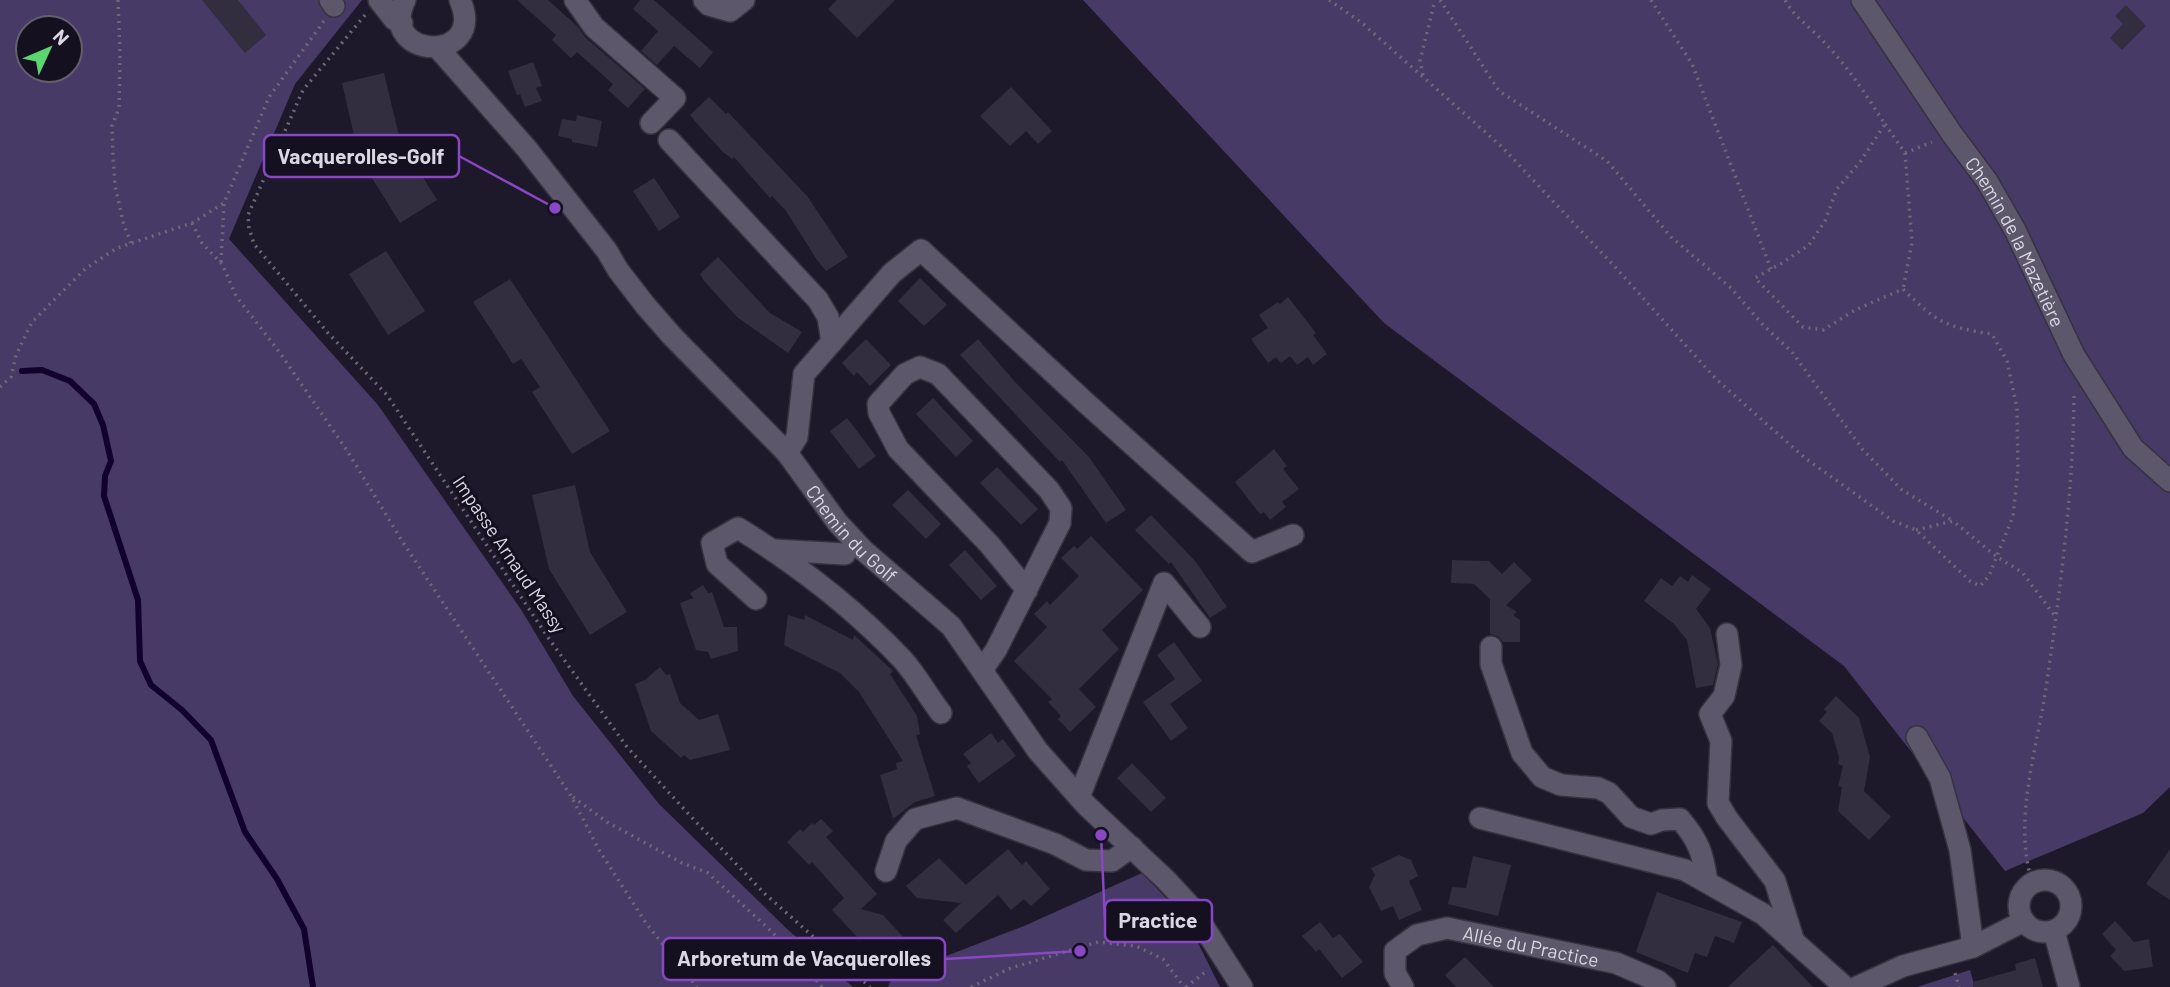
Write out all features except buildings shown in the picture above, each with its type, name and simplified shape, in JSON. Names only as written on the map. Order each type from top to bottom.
[{"type":"street","points":[[389,0],[398,0]]},
{"type":"street","points":[[405,0],[402,6],[402,23],[410,38],[418,45],[438,48],[456,39],[462,30]]},
{"type":"street","points":[[460,0],[465,19],[460,76]]},
{"type":"street","points":[[575,0],[594,27],[675,98],[651,123]]},
{"type":"street","points":[[704,0],[709,5],[730,11],[744,0]]},
{"type":"street","name":"Chemin de la Mazetière","points":[[1862,0],[1987,181],[2015,230],[2074,355],[2133,448],[2170,481]]},
{"type":"street","points":[[373,6],[402,23]]},
{"type":"street","name":"Chemin du Golf","points":[[438,48],[527,149],[607,251],[645,305],[787,453],[837,522],[863,550],[951,626],[1038,751],[1079,797],[1166,880],[1203,922],[1242,987]]},
{"type":"street","points":[[669,140],[818,300],[828,317],[832,342]]},
{"type":"street","points":[[787,453],[797,437],[804,374],[892,273],[921,250],[1252,552],[1293,535]]},
{"type":"street","points":[[982,670],[996,650],[1027,590],[1060,523],[1061,508],[1049,490],[938,374],[920,367],[905,374],[878,404],[879,413],[898,449],[989,544],[1027,590]]},
{"type":"street","points":[[756,599],[717,564],[712,542],[738,528],[774,550],[853,611],[904,662],[941,713]]},
{"type":"street","points":[[774,550],[845,554]]},
{"type":"street","points":[[1079,797],[1164,583],[1200,627]]},
{"type":"street","points":[[1727,634],[1731,665],[1724,696],[1710,714],[1721,741],[1718,803],[1774,881],[1794,942]]},
{"type":"street","points":[[1491,647],[1491,664],[1522,753],[1542,777],[1561,785],[1598,788],[1609,793],[1631,817],[1651,824],[1680,819],[1694,834],[1703,855],[1707,882]]},
{"type":"street","points":[[1917,737],[1940,778],[1960,850],[1973,947]]},
{"type":"street","points":[[886,871],[896,841],[915,820],[957,808],[1055,844],[1086,860],[1112,861],[1132,847]]},
{"type":"street","points":[[1480,818],[1685,870],[1763,914],[1845,987]]},
{"type":"street","points":[[2040,881],[2057,883],[2069,896],[2071,904],[2067,921],[2053,931],[2038,931],[2024,921],[2020,914],[2021,897],[2032,884],[2040,881]]},
{"type":"street","points":[[1857,987],[1903,966],[1973,947],[2024,921]]},
{"type":"street","name":"Allée du Practice","points":[[1403,987],[1395,973],[1395,951],[1417,934],[1447,928],[1616,963],[1658,981],[1665,987]]},
{"type":"street","points":[[2053,931],[2069,987]]},
{"type":"path","points":[[118,0],[120,108],[112,126],[113,156],[115,184],[123,222],[131,243]]},
{"type":"path","points":[[1329,0],[1361,22],[1503,147],[1716,379],[1805,458],[1893,521],[1916,530],[1970,581],[1980,586],[1989,576],[2013,516],[2018,469],[2017,408],[2007,360],[1992,334],[1955,329],[1928,314],[1903,289]]},
{"type":"path","points":[[1424,77],[1420,61],[1437,0]]},
{"type":"path","points":[[1437,0],[1499,91],[1607,161],[1671,237],[1731,288],[1764,326],[1792,352],[1863,450],[1902,490],[1953,521],[1997,557],[2022,572],[2055,616]]},
{"type":"path","points":[[1651,0],[1692,64],[1771,269]]},
{"type":"path","points":[[1784,0],[1792,14],[1822,40],[1856,80],[1905,153],[1912,242],[1903,289]]},
{"type":"path","points":[[222,264],[224,203],[269,97],[332,3]]},
{"type":"path","name":"Impasse Arnaud Massy","points":[[373,6],[303,90],[248,215],[254,244],[328,333],[387,396],[547,636],[627,747],[764,893],[870,987]]},
{"type":"path","points":[[1885,124],[1860,162],[1837,189],[1825,221],[1808,245],[1755,278],[1802,327],[1823,330],[1855,310],[1903,289]]},
{"type":"path","points":[[1905,153],[1952,134]]},
{"type":"path","points":[[0,387],[10,377],[16,355],[32,323],[85,269],[117,248],[192,223],[224,203]]},
{"type":"path","points":[[192,223],[202,243],[222,264],[236,296],[280,353],[348,452],[402,541],[571,796],[600,850],[646,923],[697,987]]},
{"type":"path","points":[[2032,884],[2026,852],[2026,807],[2055,616],[2063,581],[2074,389]]},
{"type":"path","points":[[1916,530],[1953,521]]},
{"type":"path","points":[[571,796],[607,822],[682,863],[708,873],[769,929],[822,987]]},
{"type":"path","points":[[971,987],[1011,968],[1098,942],[1136,946],[1163,960],[1185,987],[1208,970]]},
{"type":"shaded area","points":[[0,0],[362,0],[295,84],[229,239],[378,405],[522,611],[573,696],[659,804],[786,928],[853,987],[0,987]]},
{"type":"shaded area","points":[[1083,0],[2170,0],[2170,787],[2143,813],[2005,871],[1844,666],[1384,323]]},
{"type":"shaded area","points":[[1142,873],[1186,919],[1220,987],[888,987],[892,977],[1024,926]]},
{"type":"shaded area","points":[[1970,970],[1975,987],[1917,987]]},
{"type":"waterway","points":[[22,371],[42,370],[70,381],[94,404],[103,425],[111,461],[105,476],[104,496],[138,600],[140,661],[151,685],[182,710],[211,740],[245,832],[277,879],[304,929],[313,987]]},
{"type":"place","name":"Vacquerolles-Golf","points":[[555,208]]},
{"type":"place","name":"Practice","points":[[1101,835]]},
{"type":"place","name":"Arboretum de Vacquerolles","points":[[1080,951]]}]
